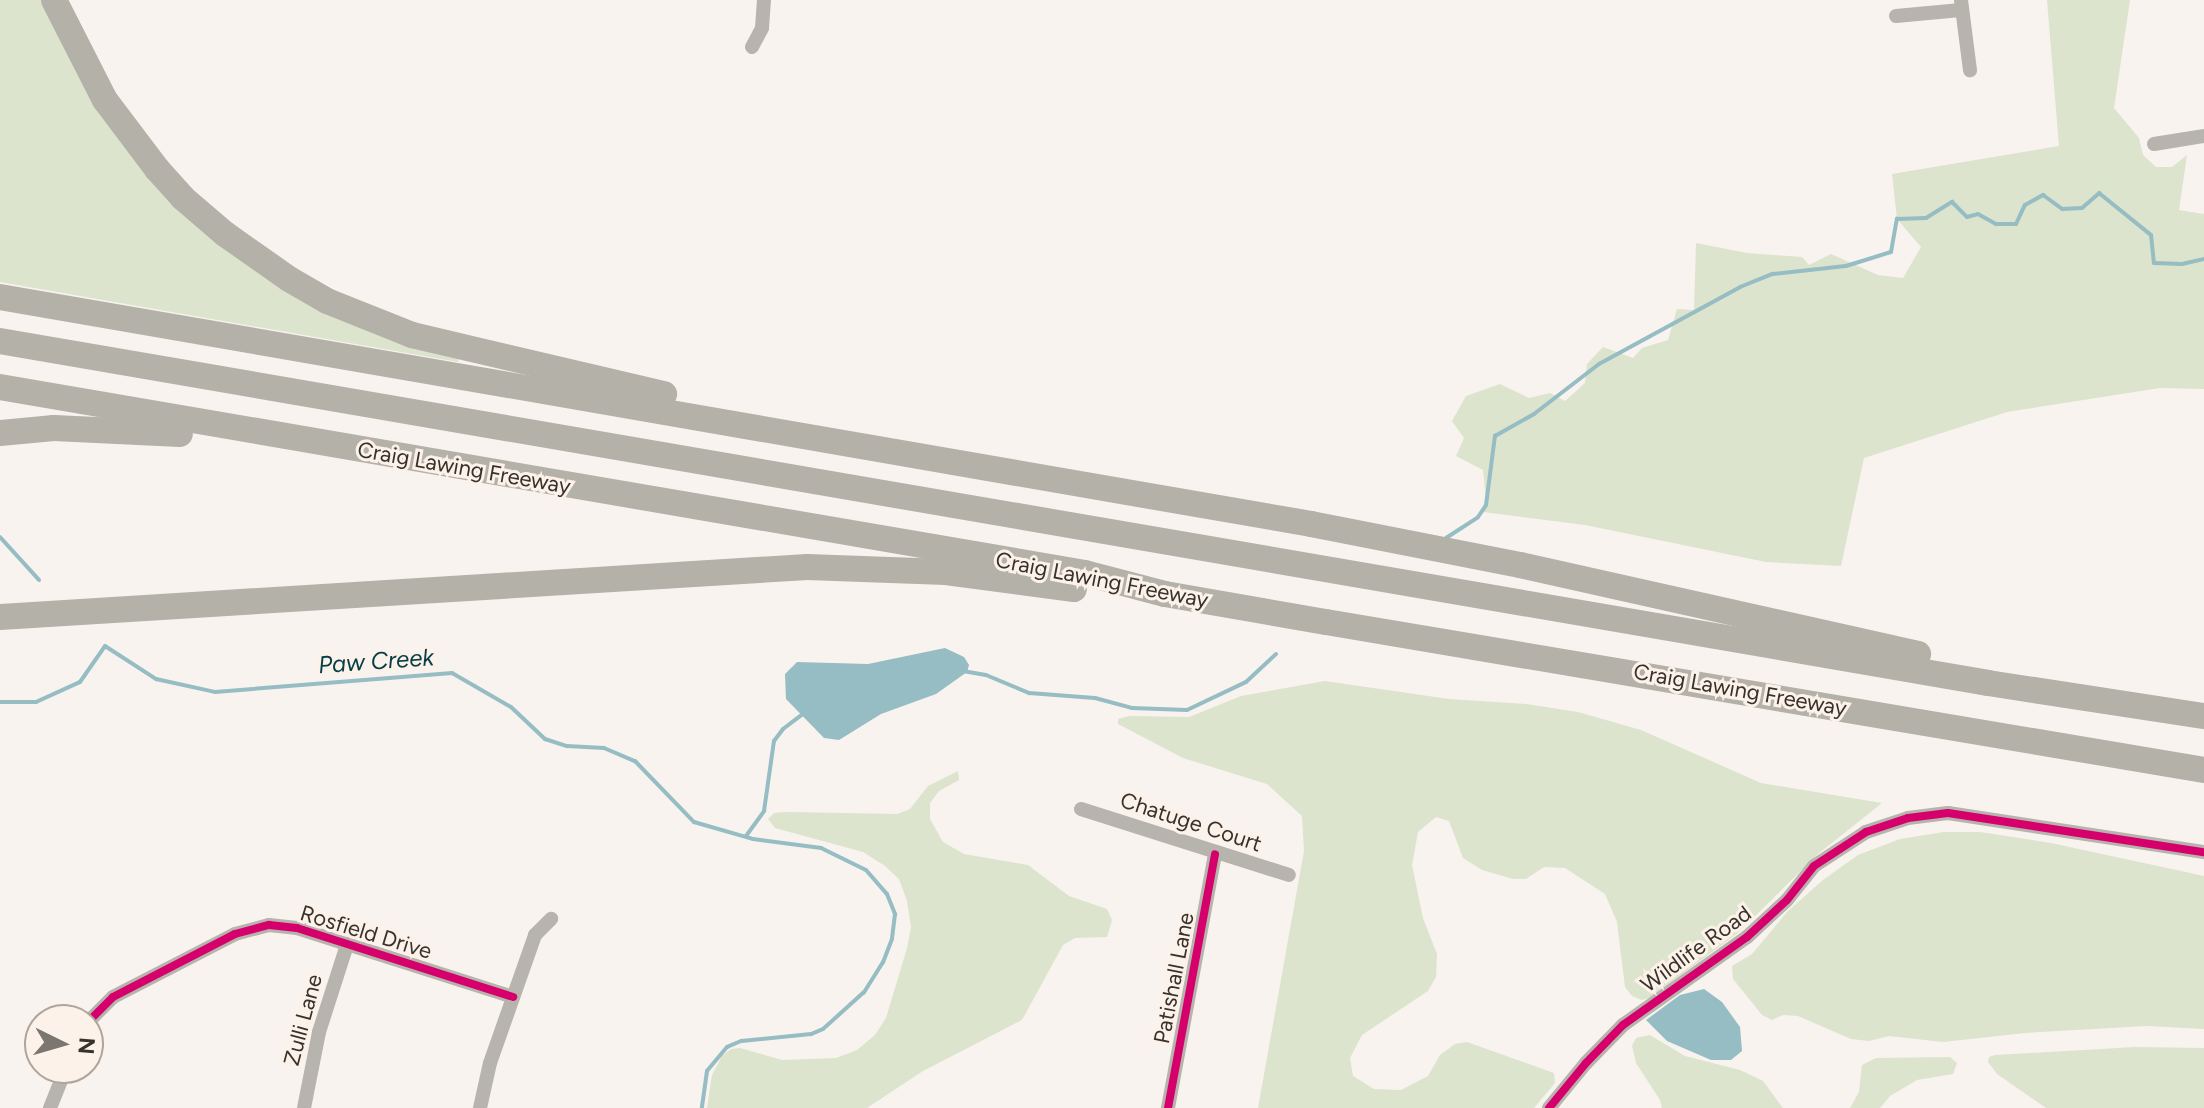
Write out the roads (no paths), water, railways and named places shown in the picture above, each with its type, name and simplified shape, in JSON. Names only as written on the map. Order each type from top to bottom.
[{"type":"highway","points":[[54,0],[105,100],[175,189],[256,257],[327,301],[412,335],[765,417],[841,441]]},
{"type":"highway","points":[[0,297],[1156,496],[1520,565],[2144,706]]},
{"type":"highway","name":"Craig Lawing Freeway","points":[[0,341],[1834,657],[2204,716]]},
{"type":"highway","name":"Craig Lawing Freeway","points":[[0,387],[1085,573],[1165,594],[2204,770]]},
{"type":"highway","points":[[0,433],[54,428],[168,432],[483,471]]},
{"type":"highway","points":[[0,617],[807,567],[946,572],[1085,591],[1165,594]]},
{"type":"street","points":[[752,47],[762,28],[764,0]]},
{"type":"street","points":[[1896,16],[1961,5],[1970,70]]},
{"type":"street","points":[[2154,144],[2204,136]]},
{"type":"street","name":"Chatuge Court","points":[[1081,809],[1289,875]]},
{"type":"street","name":"Wildlife Road","points":[[1549,1108],[1623,1025],[1747,937],[1787,900],[1814,866],[1866,832],[1908,818],[1948,813],[2204,852]]},
{"type":"street","name":"Patishall Lane","points":[[1168,1108],[1215,854]]},
{"type":"street","points":[[480,1108],[490,1063],[535,935],[551,919]]},
{"type":"street","name":"Rosfield Drive","points":[[104,1006],[113,997],[235,934],[283,925],[513,997]]},
{"type":"street","name":"Zulli Lane","points":[[304,1108],[319,1032],[347,945]]},
{"type":"street","points":[[50,1108],[60,1084]]},
{"type":"water","points":[[945,648],[964,657],[969,665],[967,672],[936,694],[881,714],[839,740],[824,738],[786,699],[785,674],[797,662],[868,664]]},
{"type":"water","points":[[1704,989],[1722,1002],[1740,1027],[1742,1051],[1731,1060],[1711,1060],[1667,1041],[1646,1020],[1680,995]]},
{"type":"waterway","points":[[1446,538],[1478,517],[1486,505],[1495,436],[1534,414],[1599,364],[1740,287],[1773,274],[1846,266],[1891,252],[1897,219],[1926,218],[1952,202],[1967,217],[1978,214],[1996,224],[2016,224],[2025,205],[2043,195],[2062,209],[2082,208],[2099,193],[2151,235],[2154,263],[2182,264],[2204,259]]},
{"type":"waterway","name":"Paw Creek","points":[[0,537],[39,580]]},
{"type":"waterway","name":"Paw Creek","points":[[0,702],[36,702],[80,682],[105,646],[156,679],[215,692],[452,673],[511,707],[545,739],[567,746],[604,748],[635,761],[694,822],[753,839],[821,848],[866,870],[887,894],[895,914],[892,939],[883,962],[864,992],[823,1029],[811,1034],[741,1041],[727,1047],[707,1071],[702,1108]]},
{"type":"waterway","points":[[963,671],[986,675],[1029,693],[1095,698],[1132,708],[1187,710],[1246,682],[1276,654]]},
{"type":"waterway","points":[[746,836],[764,811],[774,741],[783,729],[803,714]]}]
